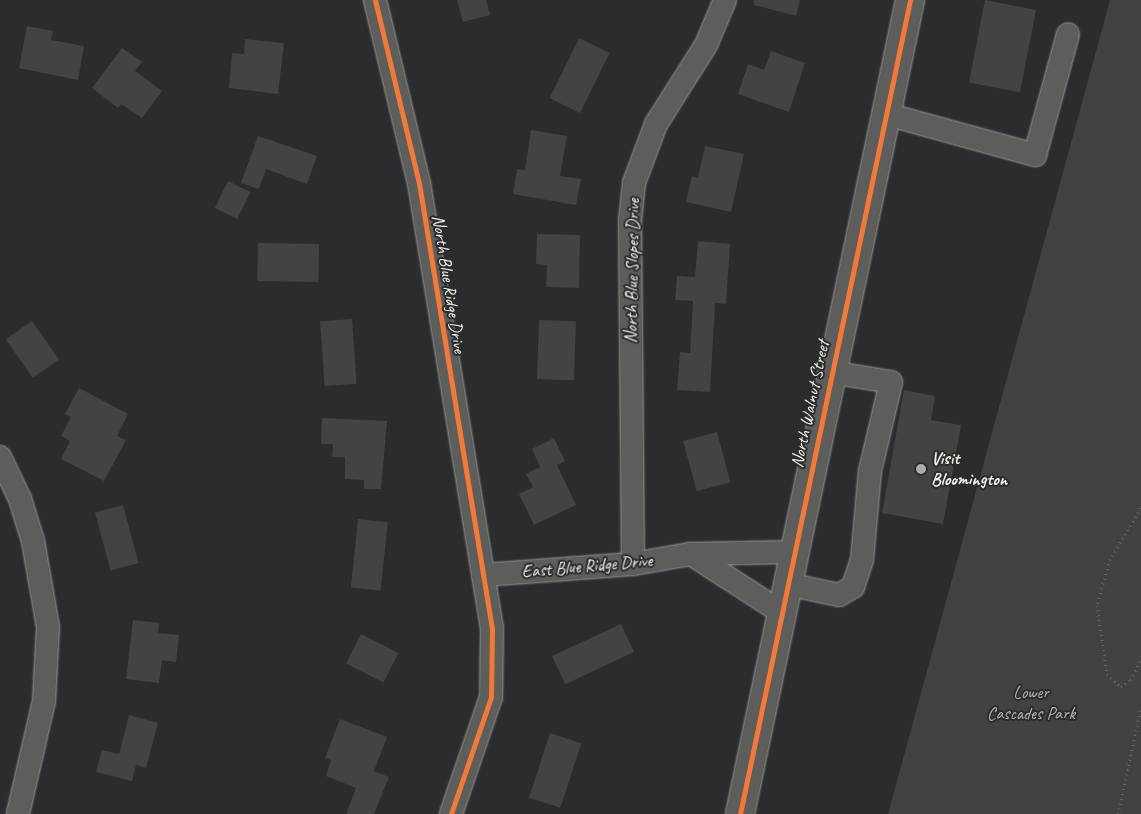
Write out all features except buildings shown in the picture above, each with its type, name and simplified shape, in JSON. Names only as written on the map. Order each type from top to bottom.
[{"type":"main road","name":"North Walnut Street","points":[[740,814],[792,552],[910,0]]},
{"type":"street","name":"North Blue Ridge Drive","points":[[374,0],[419,183],[492,628],[494,681],[487,714],[451,814]]},
{"type":"street","name":"North Blue Slopes Drive","points":[[633,564],[630,221],[634,183],[656,124],[706,45],[725,0]]},
{"type":"street","points":[[886,114],[1036,155],[1068,34]]},
{"type":"street","points":[[787,584],[839,595],[854,588],[862,560],[870,471],[891,382],[830,372]]},
{"type":"street","points":[[0,457],[20,499],[33,541],[48,627],[44,701],[18,814]]},
{"type":"street","name":"East Blue Ridge Drive","points":[[483,575],[633,564],[691,554],[792,552]]},
{"type":"street","points":[[691,554],[781,612]]},
{"type":"path","points":[[1141,508],[1110,559],[1098,605],[1107,674],[1120,687],[1131,680],[1141,659]]},
{"type":"path","points":[[1118,814],[1141,708]]},
{"type":"green space","name":"Lower Cascades Park","points":[[1110,0],[1141,0],[1141,814],[888,814]]},
{"type":"cycle path","points":[[375,0],[419,183],[492,628],[491,697],[451,814]]},
{"type":"cycle path","points":[[740,814],[910,0]]},
{"type":"place","name":"Visit Bloomington","points":[[921,469]]}]
